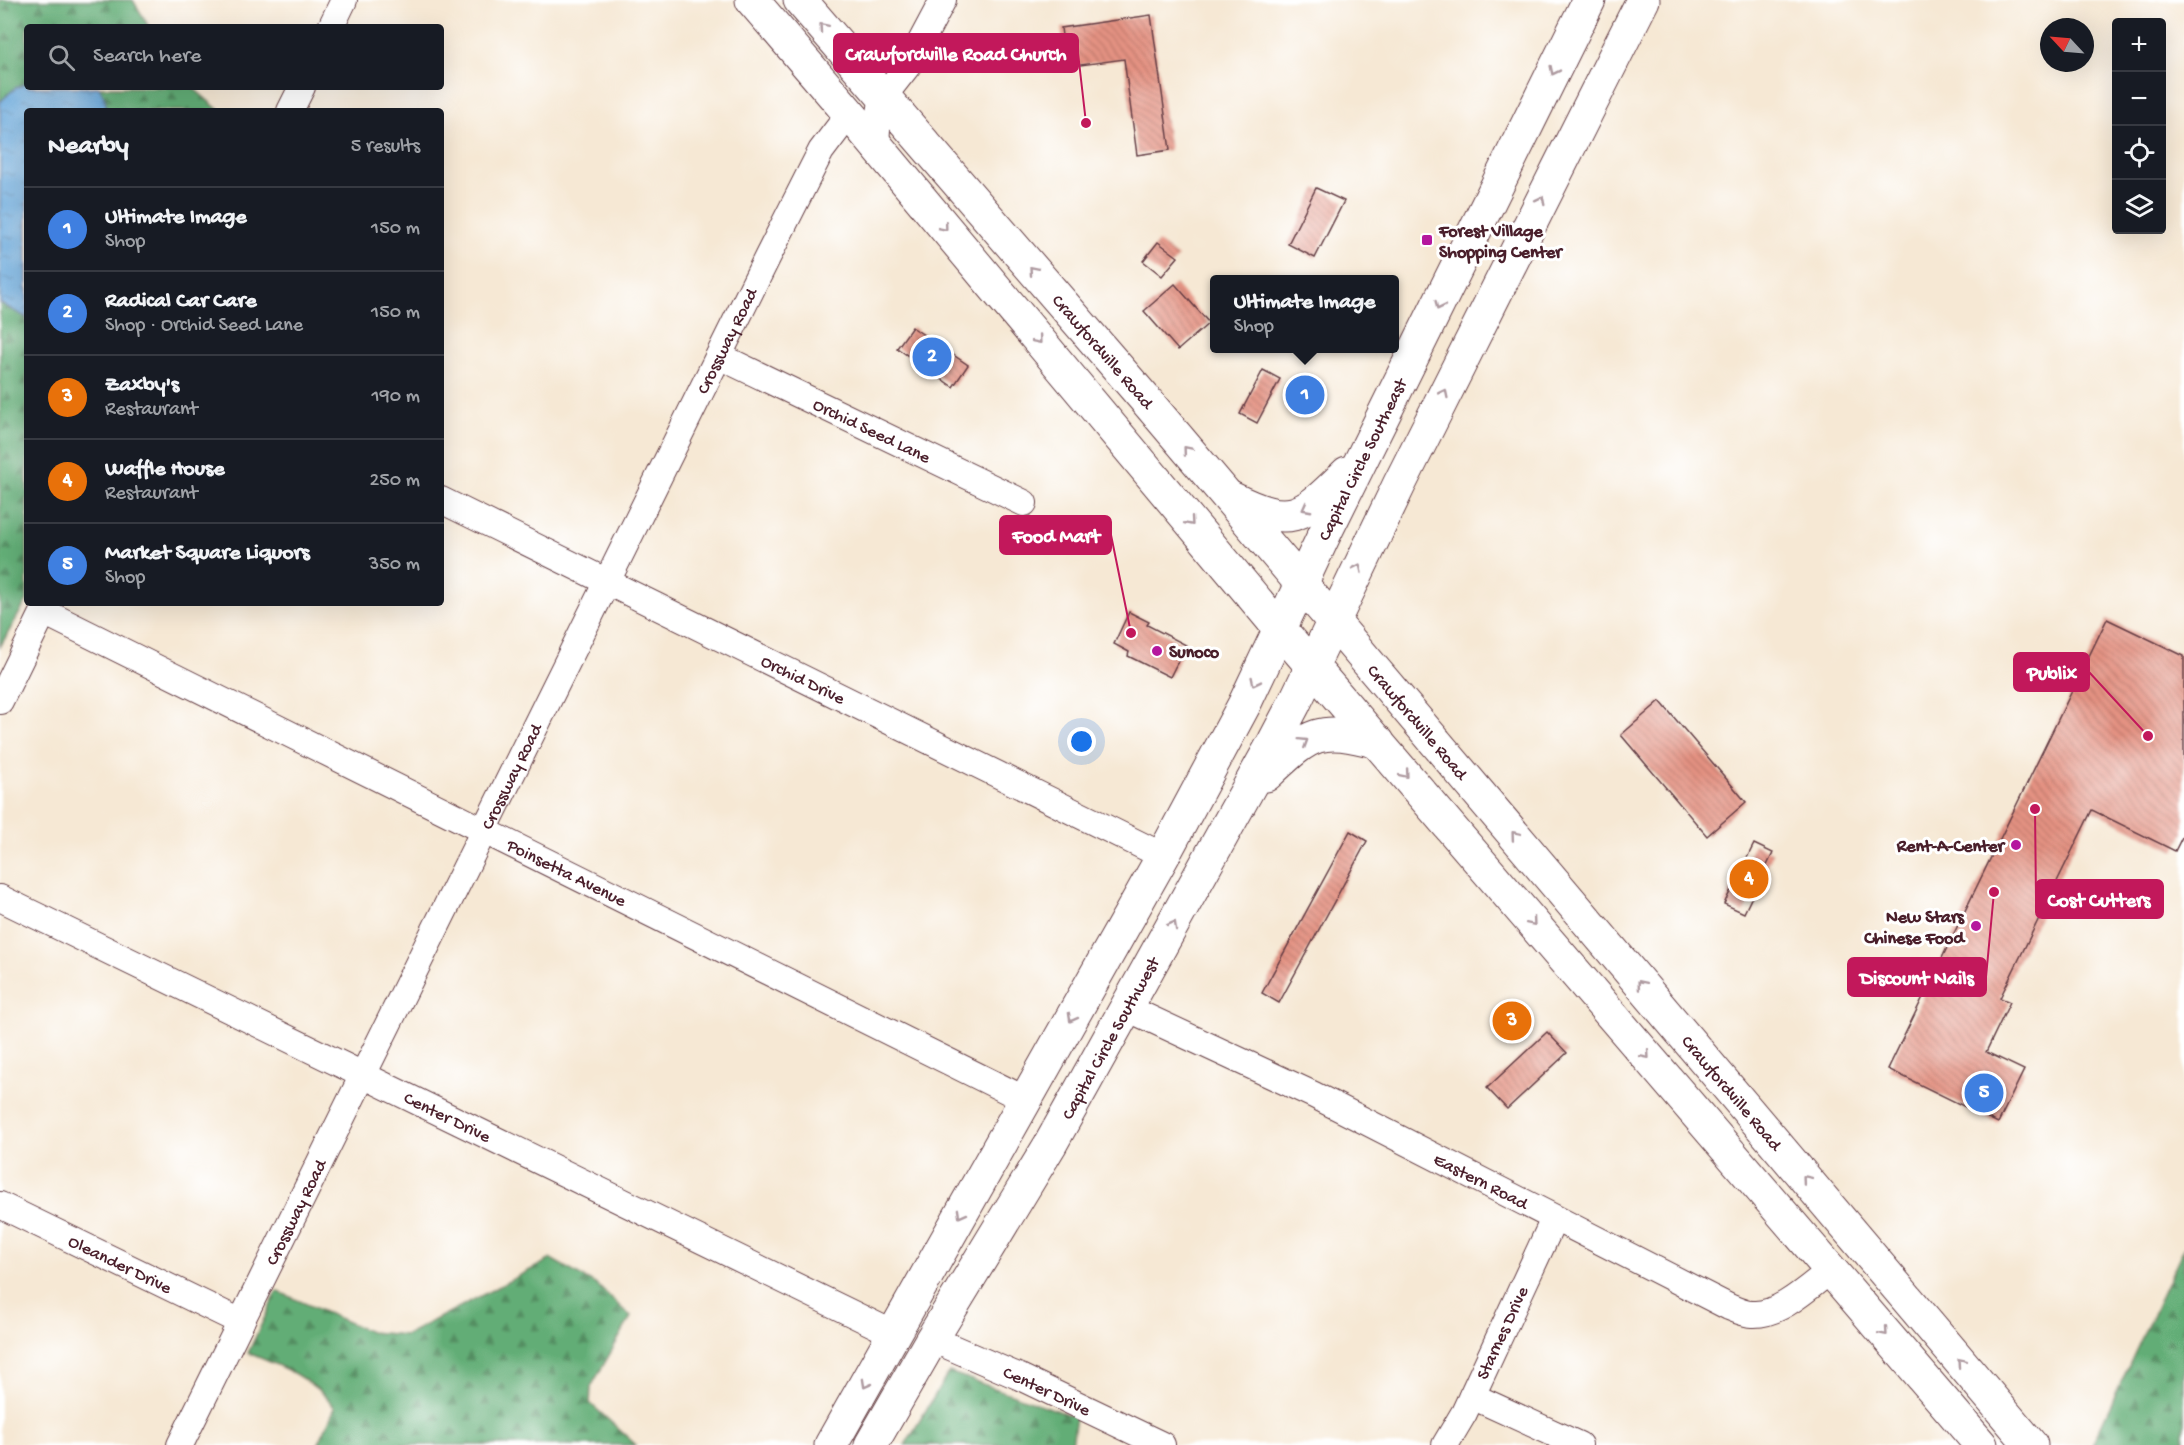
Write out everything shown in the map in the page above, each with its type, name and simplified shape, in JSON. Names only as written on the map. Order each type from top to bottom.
[{"type":"main road","points":[[752,0],[1280,629],[1982,1445]]},
{"type":"main road","name":"Crawfordville Road","points":[[800,0],[1333,621],[2031,1445]]},
{"type":"main road","points":[[1333,621],[1568,147],[1636,4]]},
{"type":"main road","points":[[1568,147],[1566,117],[1590,66],[1585,9]]},
{"type":"main road","name":"Capital Circle Southeast","points":[[1280,629],[1585,9]]},
{"type":"main road","points":[[1225,495],[1266,514],[1280,516],[1293,514],[1313,505],[1365,454]]},
{"type":"main road","name":"Capital Circle Southwest","points":[[871,1445],[932,1339],[1050,1145],[1127,1008],[1289,713],[1333,621]]},
{"type":"main road","points":[[831,1445],[1164,856],[1244,705],[1280,629]]},
{"type":"main road","points":[[1245,795],[1299,745],[1314,736],[1340,733],[1378,742]]},
{"type":"main road","points":[[1767,1196],[1811,1215],[1843,1224],[1838,1250],[1838,1279]]},
{"type":"street","points":[[332,24],[344,0]]},
{"type":"street","points":[[876,145],[883,97],[909,64],[943,0]]},
{"type":"street","points":[[816,75],[883,97]]},
{"type":"street","points":[[292,108],[300,90]]},
{"type":"street","name":"Crossway Road","points":[[180,1445],[821,151],[849,114]]},
{"type":"street","name":"Orchid Seed Lane","points":[[719,356],[1024,502]]},
{"type":"street","name":"Orchid Drive","points":[[444,501],[1164,856]]},
{"type":"street","points":[[0,701],[46,607]]},
{"type":"street","name":"Poinsetta Avenue","points":[[46,607],[485,830],[1026,1100]]},
{"type":"street","name":"Center Drive","points":[[0,897],[894,1334]]},
{"type":"street","name":"Eastern Road","points":[[1127,1008],[1314,1095],[1729,1307],[1751,1314],[1768,1313],[1799,1295],[1838,1279]]},
{"type":"street","name":"Oleander Drive","points":[[0,1205],[241,1323]]},
{"type":"street","name":"Starnes Drive","points":[[1445,1445],[1472,1396],[1554,1219]]},
{"type":"street","name":"Center Drive","points":[[932,1339],[1020,1377],[1162,1445]]},
{"type":"street","points":[[1472,1396],[1579,1445]]},
{"type":"green space","points":[[0,0],[133,0],[147,24],[24,24],[24,90],[196,90],[216,108],[24,108],[24,605],[0,647]]},
{"type":"green space","points":[[2184,1247],[2184,1445],[2092,1445]]},
{"type":"green space","points":[[551,1259],[597,1285],[631,1317],[591,1387],[590,1403],[636,1445],[318,1445],[335,1408],[317,1389],[296,1374],[248,1353],[277,1291],[370,1332],[406,1335]]},
{"type":"green space","points":[[949,1372],[1076,1417],[1072,1445],[905,1445]]},
{"type":"water","points":[[24,84],[24,90],[100,90],[106,108],[24,108],[24,316],[0,303],[0,102],[15,88]]},
{"type":"building","points":[[1151,15],[1170,150],[1137,155],[1124,59],[1066,67],[1061,28]]},
{"type":"building","points":[[1316,188],[1344,201],[1315,258],[1288,244]]},
{"type":"building","points":[[1158,242],[1178,257],[1162,276],[1143,261]]},
{"type":"building","points":[[1175,284],[1209,323],[1178,350],[1144,311]]},
{"type":"building","points":[[912,327],[968,365],[953,387],[897,348]]},
{"type":"building","points":[[1263,370],[1280,379],[1257,423],[1240,414]]},
{"type":"building","name":"Sunoco","points":[[1129,612],[1149,622],[1147,625],[1186,645],[1170,677],[1128,656],[1129,652],[1114,644]]},
{"type":"building","points":[[2107,619],[2184,656],[2184,833],[2175,851],[2092,810],[2000,998],[2010,1002],[1986,1052],[2024,1070],[1998,1123],[1888,1069]]},
{"type":"building","points":[[1660,701],[1746,802],[1707,836],[1621,735]]},
{"type":"building","points":[[1350,831],[1367,841],[1279,1003],[1262,993]]},
{"type":"building","points":[[1754,844],[1773,853],[1744,913],[1724,904]]},
{"type":"building","points":[[1547,1032],[1567,1053],[1507,1109],[1487,1088]]},
{"type":"place","name":"Crawfordville Road Church","points":[[1086,123]]},
{"type":"place","name":"Forest Village Shopping Center","points":[[1427,240]]},
{"type":"place","name":"Radical Car Care","points":[[932,357]]},
{"type":"place","name":"Ultimate Image","points":[[1305,395]]},
{"type":"place","name":"Food Mart","points":[[1131,633]]},
{"type":"place","name":"Sunoco","points":[[1157,651]]},
{"type":"place","name":"Publix","points":[[2148,736]]},
{"type":"place","name":"Cost Cutters","points":[[2035,809]]},
{"type":"place","name":"Rent-A-Center","points":[[2016,845]]},
{"type":"place","name":"Waffle House","points":[[1749,879]]},
{"type":"place","name":"Discount Nails","points":[[1994,892]]},
{"type":"place","name":"New Stars Chinese Food","points":[[1976,926]]},
{"type":"place","name":"Zaxby's","points":[[1512,1021]]},
{"type":"place","name":"Market Square Liquors","points":[[1984,1093]]}]
